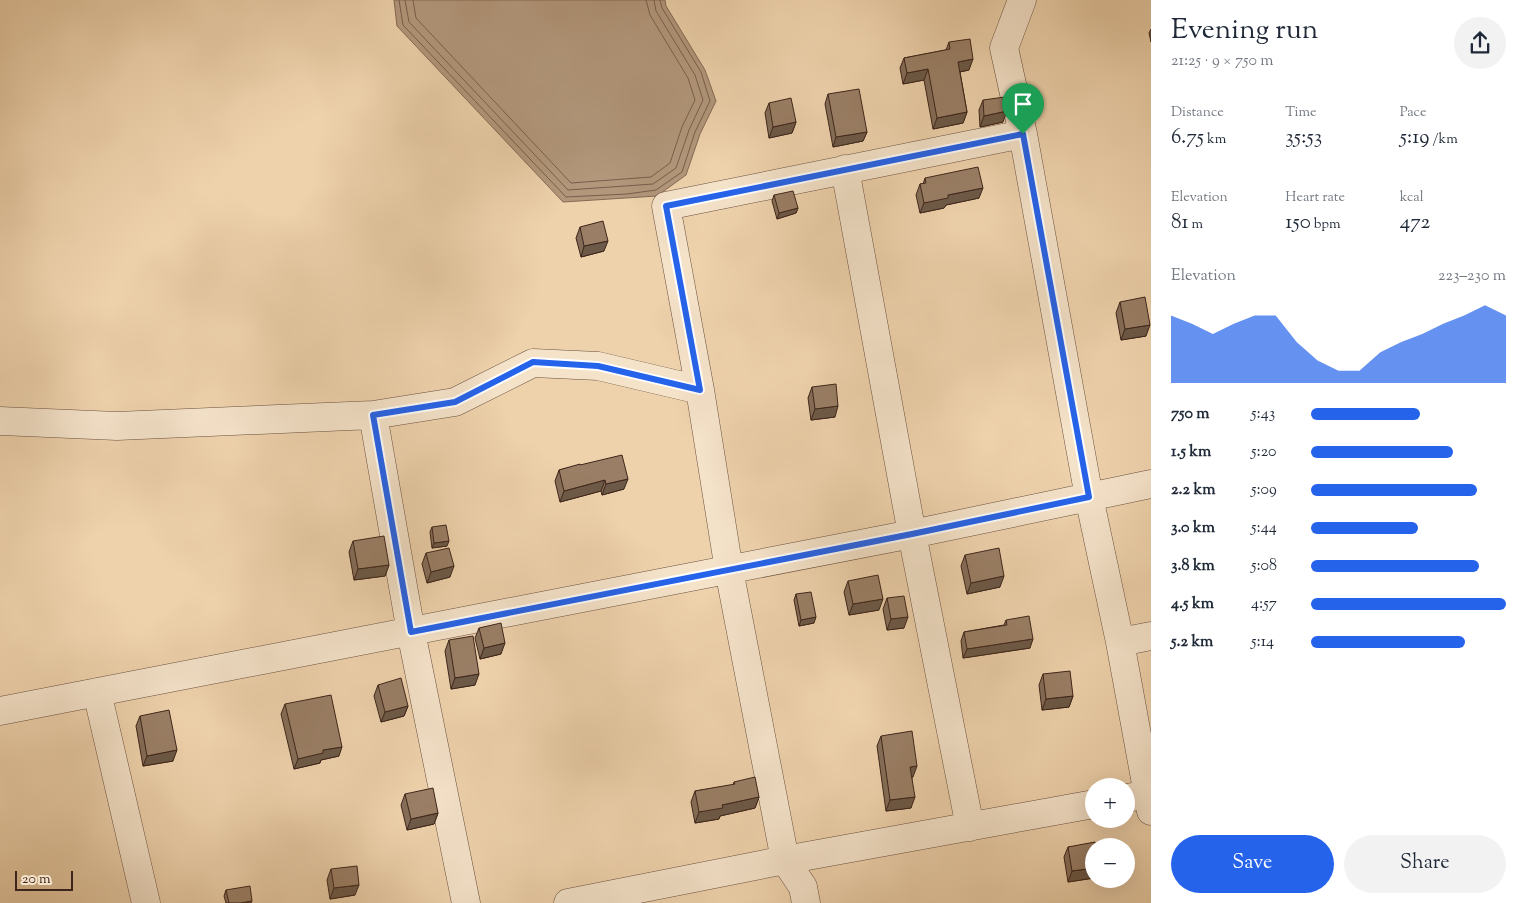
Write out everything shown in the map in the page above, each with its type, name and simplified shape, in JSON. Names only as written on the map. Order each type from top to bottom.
[{"type":"street","points":[[1022,0],[1004,48],[1023,134],[1089,497],[1120,642],[1144,799]]},
{"type":"street","points":[[806,903],[803,887],[785,860],[729,570],[700,390],[666,206],[1023,134]]},
{"type":"street","points":[[844,169],[912,534],[970,827]]},
{"type":"street","points":[[0,421],[117,426],[373,415],[455,402],[533,362],[598,366],[700,390]]},
{"type":"street","points":[[373,415],[411,632],[466,903]]},
{"type":"street","points":[[0,711],[912,534],[1151,484]]},
{"type":"street","points":[[1120,642],[1151,636]]},
{"type":"street","points":[[97,692],[146,903]]},
{"type":"street","points":[[568,903],[785,860],[1085,806]]},
{"type":"water","points":[[394,0],[665,0],[666,6],[705,70],[716,101],[700,134],[686,175],[657,196],[563,202],[397,26]]},
{"type":"building","points":[[970,39],[973,59],[958,62],[967,112],[937,118],[928,69],[907,73],[904,58],[950,49],[949,42]]},
{"type":"building","points":[[859,89],[867,132],[836,137],[828,94]]},
{"type":"building","points":[[1005,97],[1007,111],[984,116],[983,100]]},
{"type":"building","points":[[791,98],[796,122],[773,127],[769,103]]},
{"type":"building","points":[[978,167],[983,188],[948,195],[948,198],[924,203],[920,184],[926,183],[925,178]]},
{"type":"building","points":[[793,191],[798,208],[779,213],[774,195]]},
{"type":"building","points":[[603,221],[608,241],[584,246],[580,227]]},
{"type":"building","points":[[1145,297],[1150,325],[1125,329],[1120,302]]},
{"type":"building","points":[[836,384],[838,406],[815,409],[812,387]]},
{"type":"building","points":[[622,455],[628,479],[606,484],[605,480],[564,491],[559,470]]},
{"type":"building","points":[[446,525],[449,541],[434,543],[432,527]]},
{"type":"building","points":[[384,536],[389,565],[358,569],[353,541]]},
{"type":"building","points":[[449,548],[454,566],[431,572],[426,553]]},
{"type":"building","points":[[999,548],[1004,576],[971,583],[965,555]]},
{"type":"building","points":[[878,575],[883,599],[853,604],[848,581]]},
{"type":"building","points":[[811,592],[816,617],[801,620],[796,594]]},
{"type":"building","points":[[904,596],[908,617],[891,619],[887,598]]},
{"type":"building","points":[[1029,616],[1033,639],[967,649],[964,632],[1007,625],[1006,620]]},
{"type":"building","points":[[501,623],[505,643],[484,648],[479,628]]},
{"type":"building","points":[[473,636],[479,674],[455,678],[449,640]]},
{"type":"building","points":[[1070,671],[1073,696],[1046,699],[1043,674]]},
{"type":"building","points":[[401,678],[408,706],[385,712],[378,685]]},
{"type":"building","points":[[331,695],[342,747],[323,750],[323,753],[298,759],[285,704]]},
{"type":"building","points":[[169,710],[177,750],[147,756],[140,716]]},
{"type":"building","points":[[912,731],[917,766],[910,767],[915,797],[890,800],[881,736]]},
{"type":"building","points":[[755,777],[759,797],[722,805],[723,808],[699,812],[695,791],[735,784],[734,782]]},
{"type":"building","points":[[433,788],[438,813],[411,819],[405,794]]},
{"type":"building","points":[[1085,844],[1085,869],[1072,871],[1068,847]]},
{"type":"building","points":[[357,866],[359,885],[334,888],[331,869]]},
{"type":"building","points":[[250,886],[252,901],[229,903],[226,890]]},
{"type":"route","points":[[1023,134],[1089,497],[912,534],[411,632],[373,415],[455,402],[533,362],[598,366],[700,390],[666,206],[1023,134]]}]
